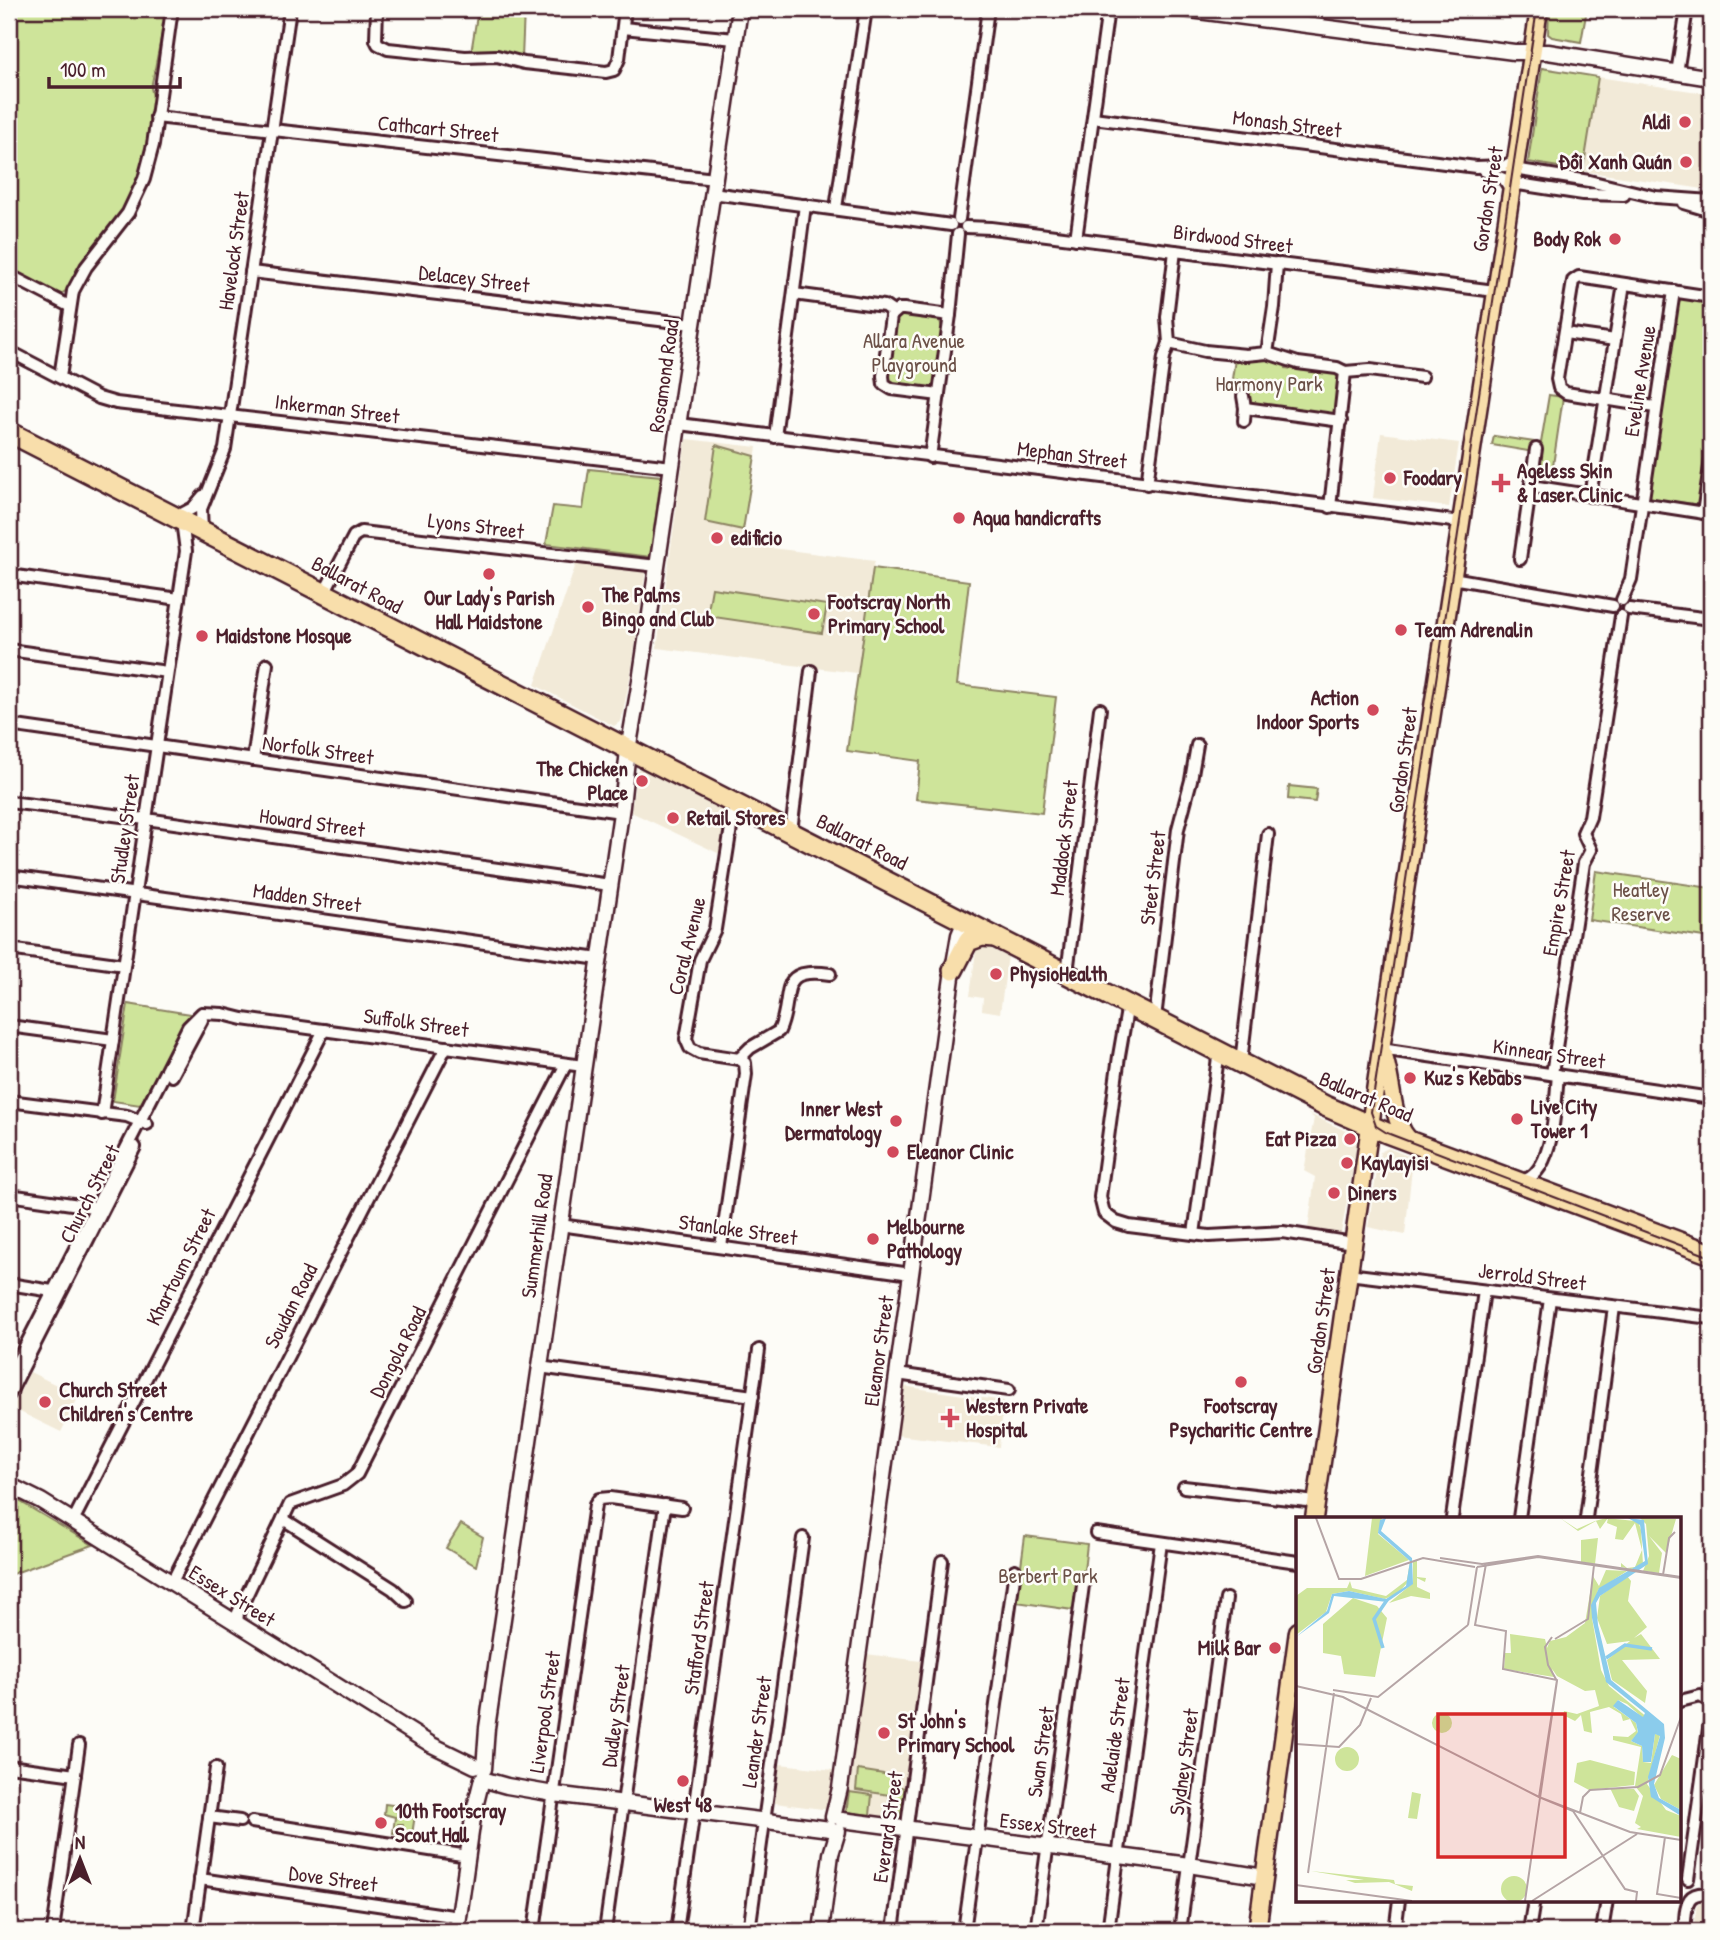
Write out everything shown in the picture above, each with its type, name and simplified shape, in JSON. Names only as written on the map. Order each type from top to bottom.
[{"type":"highway","name":"Ballarat Road","points":[[9,432],[1325,1106],[1370,1126],[1711,1254]]},
{"type":"highway","points":[[953,970],[968,941],[982,936],[996,937]]},
{"type":"main road","name":"Gordon Street","points":[[1315,1510],[1381,1049],[1539,9]]},
{"type":"main road","points":[[1381,1049],[1390,1073],[1399,1126],[1412,1142]]},
{"type":"main road","points":[[1257,1931],[1257,1877],[1296,1656]]},
{"type":"street","points":[[60,377],[69,306],[74,291],[86,267],[119,228],[138,196],[149,163],[172,9]]},
{"type":"street","name":"Havelock Street","points":[[201,530],[201,509],[205,494],[223,457],[290,9]]},
{"type":"street","points":[[377,9],[376,40],[388,49],[465,57],[497,56],[524,63],[601,72],[610,72],[617,66],[625,9]]},
{"type":"street","name":"Rosamond Road","points":[[628,750],[740,9]]},
{"type":"street","points":[[836,208],[866,9]]},
{"type":"street","points":[[930,457],[988,9]]},
{"type":"street","points":[[1076,239],[1108,9]]},
{"type":"street","points":[[1183,9],[1532,53],[1548,52],[1711,78]]},
{"type":"street","points":[[1677,73],[1687,9]]},
{"type":"street","points":[[623,28],[735,39]]},
{"type":"street","name":"Cathcart Street","points":[[156,117],[713,186]]},
{"type":"street","name":"Monash Street","points":[[1093,118],[1476,167],[1506,166],[1513,176],[1504,178],[1476,167]]},
{"type":"street","points":[[1513,176],[1589,181],[1711,211]]},
{"type":"street","name":"Birdwood Street","points":[[713,186],[805,205],[959,226],[1495,291]]},
{"type":"street","points":[[1668,199],[1711,201]]},
{"type":"street","points":[[775,437],[805,205]]},
{"type":"street","points":[[1147,484],[1164,357],[1169,343],[1167,317],[1175,251]]},
{"type":"street","points":[[1267,353],[1275,307],[1277,263]]},
{"type":"street","name":"Delacey Street","points":[[251,272],[693,324]]},
{"type":"street","points":[[9,275],[69,306]]},
{"type":"street","points":[[1655,407],[1566,393],[1559,388],[1557,379],[1573,281],[1576,277],[1711,297]]},
{"type":"street","points":[[1590,496],[1624,284]]},
{"type":"street","name":"Eveline Avenue","points":[[1621,607],[1631,579],[1674,291]]},
{"type":"street","points":[[794,294],[884,306],[894,312]]},
{"type":"street","points":[[939,396],[892,389],[884,384],[891,316],[904,309],[950,315]]},
{"type":"street","points":[[1565,333],[1615,340]]},
{"type":"street","points":[[1169,343],[1205,351],[1246,355],[1267,353],[1298,363],[1337,368],[1345,372],[1370,370],[1422,377]]},
{"type":"street","name":"Inkerman Street","points":[[9,351],[106,401],[672,467]]},
{"type":"street","points":[[1331,507],[1345,372]]},
{"type":"street","points":[[1243,396],[1244,421]]},
{"type":"street","points":[[1245,408],[1341,421]]},
{"type":"street","name":"Mephan Street","points":[[679,424],[1461,522]]},
{"type":"street","points":[[1520,559],[1536,449]]},
{"type":"street","points":[[1531,486],[1707,514],[1711,460]]},
{"type":"street","name":"Havelock Street","points":[[179,519],[205,494]]},
{"type":"street","name":"Studley Street","points":[[102,1114],[186,551],[179,519]]},
{"type":"street","name":"Studley Street","points":[[186,551],[201,530]]},
{"type":"street","name":"Lyons Street","points":[[324,593],[354,536],[361,532],[657,566]]},
{"type":"street","points":[[9,575],[178,599]]},
{"type":"street","points":[[1452,578],[1621,607],[1711,619]]},
{"type":"street","name":"Empire Street","points":[[1539,1170],[1551,1140],[1555,1075],[1584,863],[1591,850],[1583,833],[1590,817],[1621,607]]},
{"type":"street","points":[[9,650],[167,672]]},
{"type":"street","points":[[253,760],[267,664]]},
{"type":"street","points":[[791,831],[811,671]]},
{"type":"street","name":"Maddock Street","points":[[1068,973],[1100,709]]},
{"type":"street","name":"Norfolk Street","points":[[9,725],[621,812]]},
{"type":"street","name":"Steet Street","points":[[1155,1018],[1178,829],[1190,787],[1197,745]]},
{"type":"street","name":"Summerhill Road","points":[[458,1924],[628,750]]},
{"type":"street","name":"Howard Street","points":[[9,802],[146,819],[610,886]]},
{"type":"street","name":"Coral Avenue","points":[[735,802],[715,929],[700,960],[686,1039],[690,1048],[699,1053],[739,1059]]},
{"type":"street","points":[[1241,1062],[1268,834]]},
{"type":"street","name":"Madden Street","points":[[9,876],[599,959]]},
{"type":"street","name":"Eleanor Street","points":[[821,1931],[953,970],[959,934],[965,921]]},
{"type":"street","points":[[9,949],[124,965]]},
{"type":"street","points":[[721,1247],[746,1074],[745,1063],[739,1059],[750,1048],[779,1031],[790,986],[796,977],[807,972],[830,974]]},
{"type":"street","points":[[1128,1004],[1100,1197],[1104,1213],[1116,1222],[1129,1226],[1209,1236],[1283,1232],[1353,1243]]},
{"type":"street","name":"Suffolk Street","points":[[213,1015],[583,1066]]},
{"type":"street","name":"Church Street","points":[[9,1378],[198,1025],[213,1015]]},
{"type":"street","points":[[9,1026],[113,1040]]},
{"type":"street","name":"Khartoum Street","points":[[73,1521],[324,1030]]},
{"type":"street","name":"Soudan Road","points":[[172,1582],[446,1047]]},
{"type":"street","name":"Kinnear Street","points":[[1381,1049],[1711,1098]]},
{"type":"street","points":[[1194,1234],[1219,1050]]},
{"type":"street","name":"Dongola Road","points":[[236,1623],[237,1613],[293,1502],[343,1485],[357,1474],[566,1064]]},
{"type":"street","points":[[9,1101],[127,1116],[144,1122]]},
{"type":"street","points":[[1519,1181],[1534,1177],[1539,1170]]},
{"type":"street","points":[[1539,1170],[1540,1187],[1544,1191]]},
{"type":"street","points":[[9,1195],[100,1208]]},
{"type":"street","name":"Stanlake Street","points":[[560,1225],[911,1274]]},
{"type":"street","name":"Jerrold Street","points":[[1348,1274],[1711,1318]]},
{"type":"street","points":[[9,1284],[57,1292]]},
{"type":"street","points":[[1452,1517],[1484,1291]]},
{"type":"street","points":[[1519,1517],[1550,1299]]},
{"type":"street","points":[[1586,1517],[1614,1307]]},
{"type":"street","name":"Stafford Street","points":[[677,1931],[759,1350]]},
{"type":"street","name":"Church Street","points":[[9,1395],[18,1357]]},
{"type":"street","points":[[540,1367],[753,1396]]},
{"type":"street","points":[[897,1374],[1009,1390]]},
{"type":"street","name":"Essex Street","points":[[9,1485],[73,1521],[478,1773],[554,1790],[1257,1877]]},
{"type":"street","points":[[1184,1487],[1315,1510]]},
{"type":"street","name":"Liverpool Street","points":[[534,1931],[594,1506],[599,1499],[610,1498],[665,1506]]},
{"type":"street","points":[[665,1506],[682,1508]]},
{"type":"street","name":"Dudley Street","points":[[606,1931],[665,1506]]},
{"type":"street","points":[[283,1518],[393,1589],[405,1601]]},
{"type":"street","points":[[1096,1533],[1296,1562]]},
{"type":"street","name":"Leander Street","points":[[749,1931],[803,1538]]},
{"type":"street","name":"Adelaide Street","points":[[1108,1931],[1161,1543]]},
{"type":"street","name":"Everard Street","points":[[893,1931],[942,1561]]},
{"type":"street","points":[[964,1931],[1015,1570]]},
{"type":"street","name":"Swan Street","points":[[1036,1931],[1084,1578]]},
{"type":"street","name":"Sydney Street","points":[[1180,1931],[1226,1599]]},
{"type":"street","points":[[1682,1700],[1700,1696],[1711,1702]]},
{"type":"street","points":[[1689,1879],[1711,1714]]},
{"type":"street","points":[[53,1931],[79,1745]]},
{"type":"street","points":[[9,1766],[75,1775]]},
{"type":"street","points":[[193,1931],[216,1768]]},
{"type":"street","points":[[209,1817],[240,1821]]},
{"type":"street","points":[[252,1822],[468,1856]]},
{"type":"street","name":"Dove Street","points":[[200,1879],[458,1924]]},
{"type":"street","points":[[1684,1931],[1688,1903],[1693,1894],[1711,1894]]},
{"type":"street","points":[[1395,1931],[1399,1902]]},
{"type":"street","points":[[1529,1931],[1534,1902]]},
{"type":"street","points":[[1602,1931],[1607,1902]]},
{"type":"shaded area","points":[[1598,77],[1711,94],[1710,190],[1583,171]]},
{"type":"shaded area","points":[[1381,433],[1459,443],[1449,507],[1373,498]]},
{"type":"shaded area","name":"Footscray North Primary School","points":[[686,439],[757,447],[741,544],[875,561],[873,568],[969,581],[957,684],[1056,697],[1042,813],[916,799],[920,761],[847,751],[857,673],[657,648]]},
{"type":"shaded area","points":[[577,561],[646,568],[632,668],[621,721],[614,726],[535,685]]},
{"type":"shaded area","points":[[644,767],[705,798],[726,813],[720,854],[631,812],[637,770]]},
{"type":"shaded area","points":[[977,943],[1008,956],[1000,1013],[982,1010],[983,998],[970,996]]},
{"type":"shaded area","points":[[1307,1113],[1359,1137],[1340,1238],[1308,1229],[1315,1177],[1304,1171],[1314,1118]]},
{"type":"shaded area","points":[[1388,1148],[1413,1158],[1405,1235],[1368,1227],[1380,1152]]},
{"type":"shaded area","name":"Church Street Children's Centre","points":[[30,1372],[79,1396],[61,1432],[12,1408]]},
{"type":"shaded area","name":"Western Private Hospital","points":[[902,1386],[1004,1401],[999,1447],[896,1435]]},
{"type":"shaded area","name":"St John's Primary School","points":[[866,1654],[921,1661],[901,1819],[775,1803],[780,1764],[851,1772]]},
{"type":"shaded area","points":[[1711,1902],[1711,1931],[1693,1931],[1697,1904]]},
{"type":"green space","points":[[9,9],[167,9],[151,88],[154,100],[140,177],[122,216],[88,255],[70,288],[61,294],[9,269]]},
{"type":"green space","points":[[478,9],[524,9],[522,59],[471,53]]},
{"type":"green space","points":[[1549,9],[1587,9],[1581,42],[1548,34]]},
{"type":"green space","points":[[1542,68],[1598,77],[1583,171],[1528,162]]},
{"type":"green space","points":[[1677,296],[1711,301],[1711,427],[1700,505],[1648,498]]},
{"type":"green space","name":"Allara Avenue Playground","points":[[902,314],[931,317],[940,321],[942,328],[935,384],[927,390],[893,386],[887,378],[896,317]]},
{"type":"green space","name":"Harmony Park","points":[[1268,358],[1285,364],[1286,368],[1321,373],[1323,369],[1334,371],[1340,376],[1341,383],[1338,385],[1338,411],[1334,415],[1248,405],[1242,392],[1242,381],[1232,379],[1235,359]]},
{"type":"green space","points":[[1549,395],[1563,397],[1551,479],[1536,477],[1540,453],[1492,445],[1494,436],[1541,443]]},
{"type":"green space","points":[[716,445],[755,456],[743,530],[705,522]]},
{"type":"green space","points":[[589,469],[661,476],[651,557],[546,544],[553,506],[583,509]]},
{"type":"green space","points":[[873,568],[969,581],[957,685],[1056,697],[1042,813],[916,799],[920,761],[847,751]]},
{"type":"green space","points":[[712,588],[827,605],[822,633],[707,616]]},
{"type":"green space","points":[[1289,786],[1317,789],[1315,802],[1288,799]]},
{"type":"green space","name":"Heatley Reserve","points":[[1596,871],[1711,888],[1711,938],[1589,920]]},
{"type":"green space","points":[[128,1004],[190,1014],[140,1105],[113,1101]]},
{"type":"green space","points":[[9,1495],[93,1545],[9,1575]]},
{"type":"green space","points":[[461,1524],[483,1537],[476,1566],[446,1548]]},
{"type":"green space","name":"Berbert Park","points":[[1025,1536],[1087,1544],[1084,1571],[1078,1571],[1073,1610],[1016,1602]]},
{"type":"green space","points":[[858,1770],[897,1776],[896,1786],[905,1788],[901,1819],[887,1818],[890,1795],[856,1790]]},
{"type":"green space","points":[[849,1792],[872,1795],[870,1815],[846,1812]]},
{"type":"green space","points":[[385,1804],[416,1808],[412,1835],[402,1834],[403,1824],[398,1824],[397,1833],[393,1833],[395,1817],[384,1814]]},
{"type":"tram line","points":[[1537,9],[1371,1112],[1376,1126],[1387,1133],[1711,1257]]},
{"type":"place","name":"Aldi","points":[[1685,122]]},
{"type":"place","name":"Đồi Xanh Quán","points":[[1686,162]]},
{"type":"place","name":"Body Rok","points":[[1615,239]]},
{"type":"place","name":"Foodary","points":[[1390,478]]},
{"type":"place","name":"Ageless Skin & Laser Clinic","points":[[1501,483]]},
{"type":"place","name":"Aqua handicrafts","points":[[959,518]]},
{"type":"place","name":"edificio","points":[[717,538]]},
{"type":"place","name":"Our Lady's Parish Hall Maidstone","points":[[489,574]]},
{"type":"place","name":"The Palms Bingo and Club","points":[[588,607]]},
{"type":"place","name":"Footscray North Primary School","points":[[814,614]]},
{"type":"place","name":"Team Adrenalin","points":[[1401,630]]},
{"type":"place","name":"Maidstone Mosque","points":[[202,636]]},
{"type":"place","name":"Action Indoor Sports","points":[[1373,710]]},
{"type":"place","name":"The Chicken Place","points":[[642,781]]},
{"type":"place","name":"Retail Stores","points":[[673,818]]},
{"type":"place","name":"PhysioHealth","points":[[996,974]]},
{"type":"place","name":"Kuz's Kebabs","points":[[1410,1078]]},
{"type":"place","name":"Live City Tower 1","points":[[1517,1119]]},
{"type":"place","name":"Inner West Dermatology","points":[[896,1121]]},
{"type":"place","name":"Eat Pizza","points":[[1350,1139]]},
{"type":"place","name":"Eleanor Clinic","points":[[893,1152]]},
{"type":"place","name":"Kaylayisi","points":[[1347,1163]]},
{"type":"place","name":"Diners","points":[[1334,1193]]},
{"type":"place","name":"Melbourne Pathology","points":[[873,1239]]},
{"type":"place","name":"Footscray Psycharitic Centre","points":[[1241,1382]]},
{"type":"place","name":"Church Street Children's Centre","points":[[45,1402]]},
{"type":"place","name":"Western Private Hospital","points":[[950,1418]]},
{"type":"place","name":"Milk Bar","points":[[1275,1648]]},
{"type":"place","name":"St John's Primary School","points":[[884,1733]]},
{"type":"place","name":"West 48","points":[[683,1781]]},
{"type":"place","name":"10th Footscray Scout Hall","points":[[381,1823]]}]
